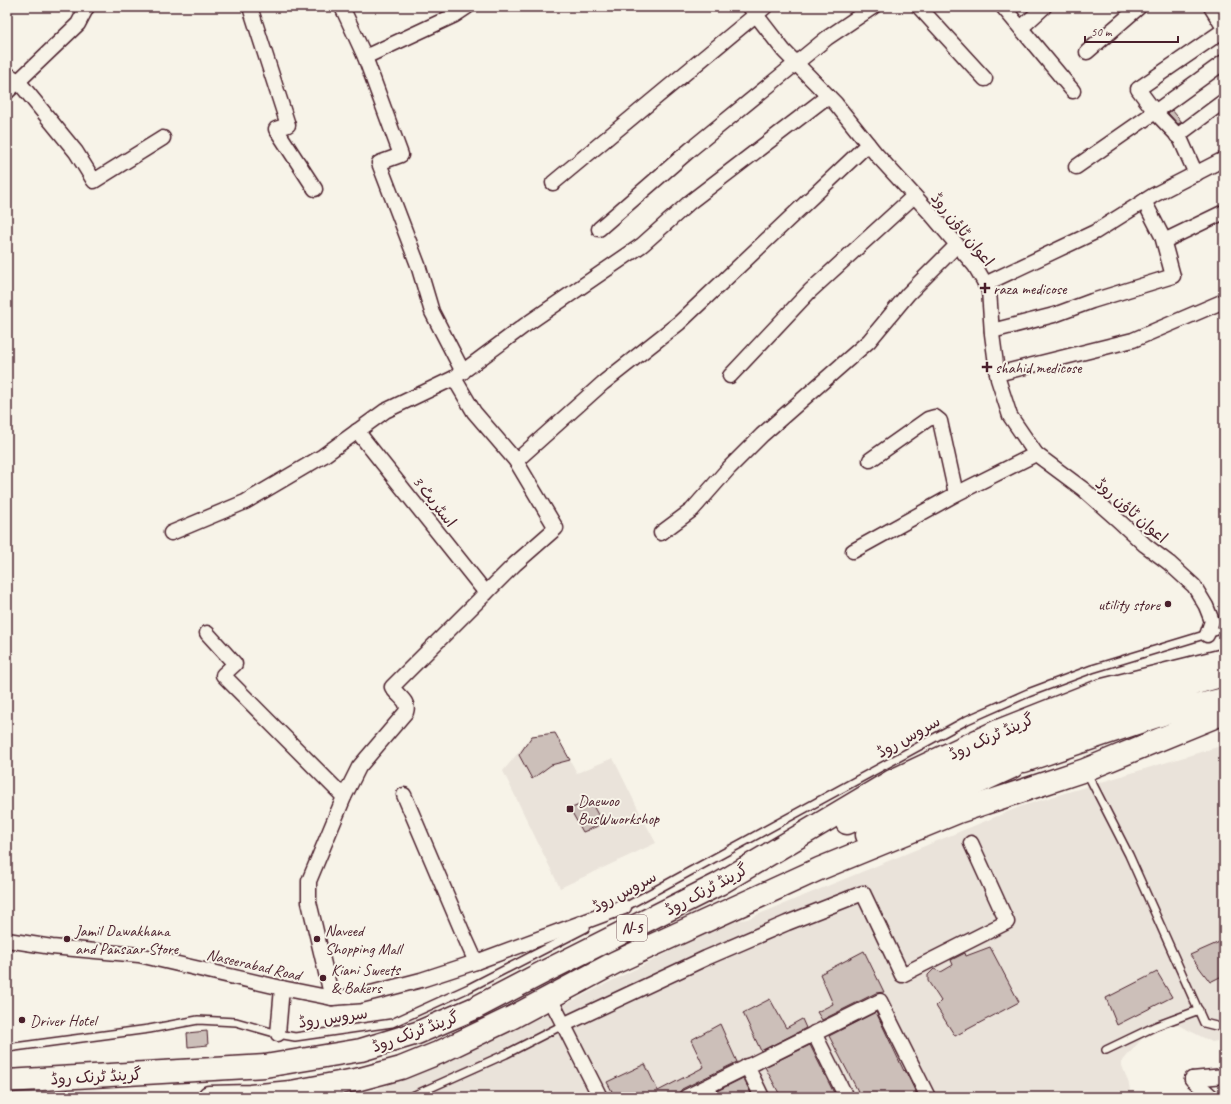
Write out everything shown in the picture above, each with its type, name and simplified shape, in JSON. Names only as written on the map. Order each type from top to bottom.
[{"type":"highway","name":"گرینڈ ٹرنک روڈ","points":[[7,1081],[265,1066],[361,1050],[417,1032],[475,1008],[719,884],[892,781],[998,731],[1099,691],[1224,660]]},
{"type":"highway","points":[[1224,675],[1137,700],[1017,742],[1015,752],[1017,756],[1024,761],[1162,714],[1224,699]]},
{"type":"highway","name":"گرینڈ ٹرنک روڈ","points":[[209,1097],[250,1096],[291,1092],[360,1079],[401,1068],[438,1053],[512,1017],[616,962],[819,869],[958,812],[1085,770],[1224,713]]},
{"type":"highway","points":[[719,884],[1005,748],[1010,752],[1014,761],[1012,766],[901,818],[846,846],[819,869]]},
{"type":"street","points":[[7,92],[13,78],[78,24],[87,7]]},
{"type":"street","points":[[250,7],[288,125],[276,130],[315,189]]},
{"type":"street","points":[[332,998],[309,902],[309,882],[344,797],[359,767],[406,712],[406,702],[395,692],[392,687],[515,564],[556,528],[516,461],[474,412],[432,312],[418,266],[379,163],[401,155],[365,57],[342,7]]},
{"type":"street","points":[[365,57],[455,15],[467,7]]},
{"type":"street","points":[[599,229],[691,149],[796,63],[827,38],[873,7]]},
{"type":"street","points":[[919,7],[985,79]]},
{"type":"street","points":[[1003,7],[1073,91]]},
{"type":"street","points":[[1021,28],[1044,7]]},
{"type":"street","points":[[1087,52],[1139,7]]},
{"type":"street","points":[[1196,174],[1180,138],[1155,112],[1138,90],[1224,29],[1211,7]]},
{"type":"street","points":[[553,183],[757,9]]},
{"type":"street","name":"اعوان ٹاؤن روڈ","points":[[757,9],[784,51],[828,96],[975,266],[989,290],[997,374],[1010,416],[1036,454],[1083,489],[1145,545],[1194,586],[1206,606],[1212,620],[1207,635]]},
{"type":"street","points":[[1076,167],[1224,62]]},
{"type":"street","points":[[13,78],[76,152],[94,181],[163,138]]},
{"type":"street","points":[[172,533],[245,502],[323,456],[385,411],[458,375],[524,326],[642,245],[690,202],[828,96]]},
{"type":"street","points":[[1178,136],[1224,101]]},
{"type":"street","points":[[516,461],[603,383],[679,323],[868,144]]},
{"type":"street","points":[[985,284],[1096,232],[1154,195],[1224,159]]},
{"type":"street","points":[[730,376],[810,291],[914,196]]},
{"type":"street","points":[[992,331],[1054,315],[1092,301],[1173,276],[1164,241],[1144,201]]},
{"type":"street","points":[[1164,241],[1224,212]]},
{"type":"street","points":[[661,532],[692,510],[729,468],[762,435],[869,341],[908,294],[957,245]]},
{"type":"street","points":[[997,374],[1133,340],[1224,301]]},
{"type":"street","points":[[870,460],[928,419],[935,417],[940,422],[956,494]]},
{"type":"street","name":"اسٹریٹ 3","points":[[357,431],[486,593]]},
{"type":"street","points":[[853,551],[956,494],[1036,454]]},
{"type":"street","points":[[207,633],[235,664],[224,675],[344,797]]},
{"type":"street","points":[[404,795],[476,962]]},
{"type":"street","points":[[563,1025],[706,958],[863,893],[902,975],[1006,922],[971,843]]},
{"type":"street","name":"Naseerabad Road","points":[[7,940],[52,947],[139,955],[332,998],[359,996],[421,980],[476,962],[624,907]]},
{"type":"street","points":[[278,1034],[282,988]]},
{"type":"street","points":[[550,998],[600,1097]]},
{"type":"street","points":[[686,1097],[880,1000],[928,1097]]},
{"type":"street","points":[[814,1033],[846,1097]]},
{"type":"street","points":[[747,1066],[762,1097]]},
{"type":"street","points":[[1212,1097],[1192,1079],[1224,1076]]},
{"type":"lane","name":"سروس روڈ","points":[[7,1048],[148,1029],[198,1020],[236,1022],[278,1034],[295,1037],[392,1023],[469,988],[624,907],[967,720],[1028,693],[1092,669],[1224,629]]},
{"type":"lane","points":[[1085,770],[1129,855],[1204,1023],[1220,1027],[1224,1024]]},
{"type":"lane","points":[[1106,1050],[1156,1026],[1199,1010]]},
{"type":"lane","points":[[410,1097],[499,1057],[563,1025]]},
{"type":"shaded area","points":[[555,733],[577,773],[613,758],[656,843],[560,888],[503,771],[532,736]]},
{"type":"shaded area","points":[[1224,745],[1224,1040],[1212,1042],[1176,1024],[1146,1034],[1121,1063],[1129,1084],[1131,1097],[347,1097],[369,1093],[532,1021],[729,922],[747,919],[1022,806]]},
{"type":"building","points":[[1172,110],[1182,122],[1178,124],[1168,113]]},
{"type":"building","points":[[555,733],[570,760],[551,765],[532,779],[519,755],[532,736]]},
{"type":"building","points":[[590,800],[603,824],[583,832],[570,809]]},
{"type":"building","points":[[1224,940],[1224,975],[1210,982],[1190,955]]},
{"type":"building","points":[[990,947],[1019,1002],[955,1036],[936,1006],[941,1001],[928,981],[928,975],[934,969],[941,972],[953,965],[951,960],[965,953],[966,956]]},
{"type":"building","points":[[864,951],[884,992],[876,993],[822,1020],[817,1012],[833,1004],[820,974]]},
{"type":"building","points":[[1157,972],[1172,997],[1117,1025],[1106,998]]},
{"type":"building","points":[[770,999],[786,1028],[802,1019],[806,1028],[761,1051],[743,1013]]},
{"type":"building","points":[[876,1012],[918,1097],[861,1097],[829,1036]]},
{"type":"building","points":[[720,1024],[737,1062],[682,1089],[678,1097],[615,1097],[607,1082],[645,1064],[658,1091],[704,1067],[691,1040]]},
{"type":"building","points":[[207,1031],[208,1045],[188,1047],[187,1033]]},
{"type":"building","points":[[810,1045],[835,1095],[831,1097],[781,1097],[765,1067]]},
{"type":"building","points":[[743,1078],[753,1097],[705,1097]]},
{"type":"place","name":"raza medicose","points":[[985,288]]},
{"type":"place","name":"shahid medicose","points":[[987,367]]},
{"type":"place","name":"utility store","points":[[1168,604]]},
{"type":"place","name":"Daewoo BusWworkshop","points":[[570,809]]},
{"type":"place","name":"Jamil Dawakhana and Pansaar Store","points":[[67,939]]},
{"type":"place","name":"Naveed Shopping Mall","points":[[317,939]]},
{"type":"place","name":"Kiani Sweets & Bakers","points":[[323,978]]},
{"type":"place","name":"Driver Hotel","points":[[22,1020]]}]
